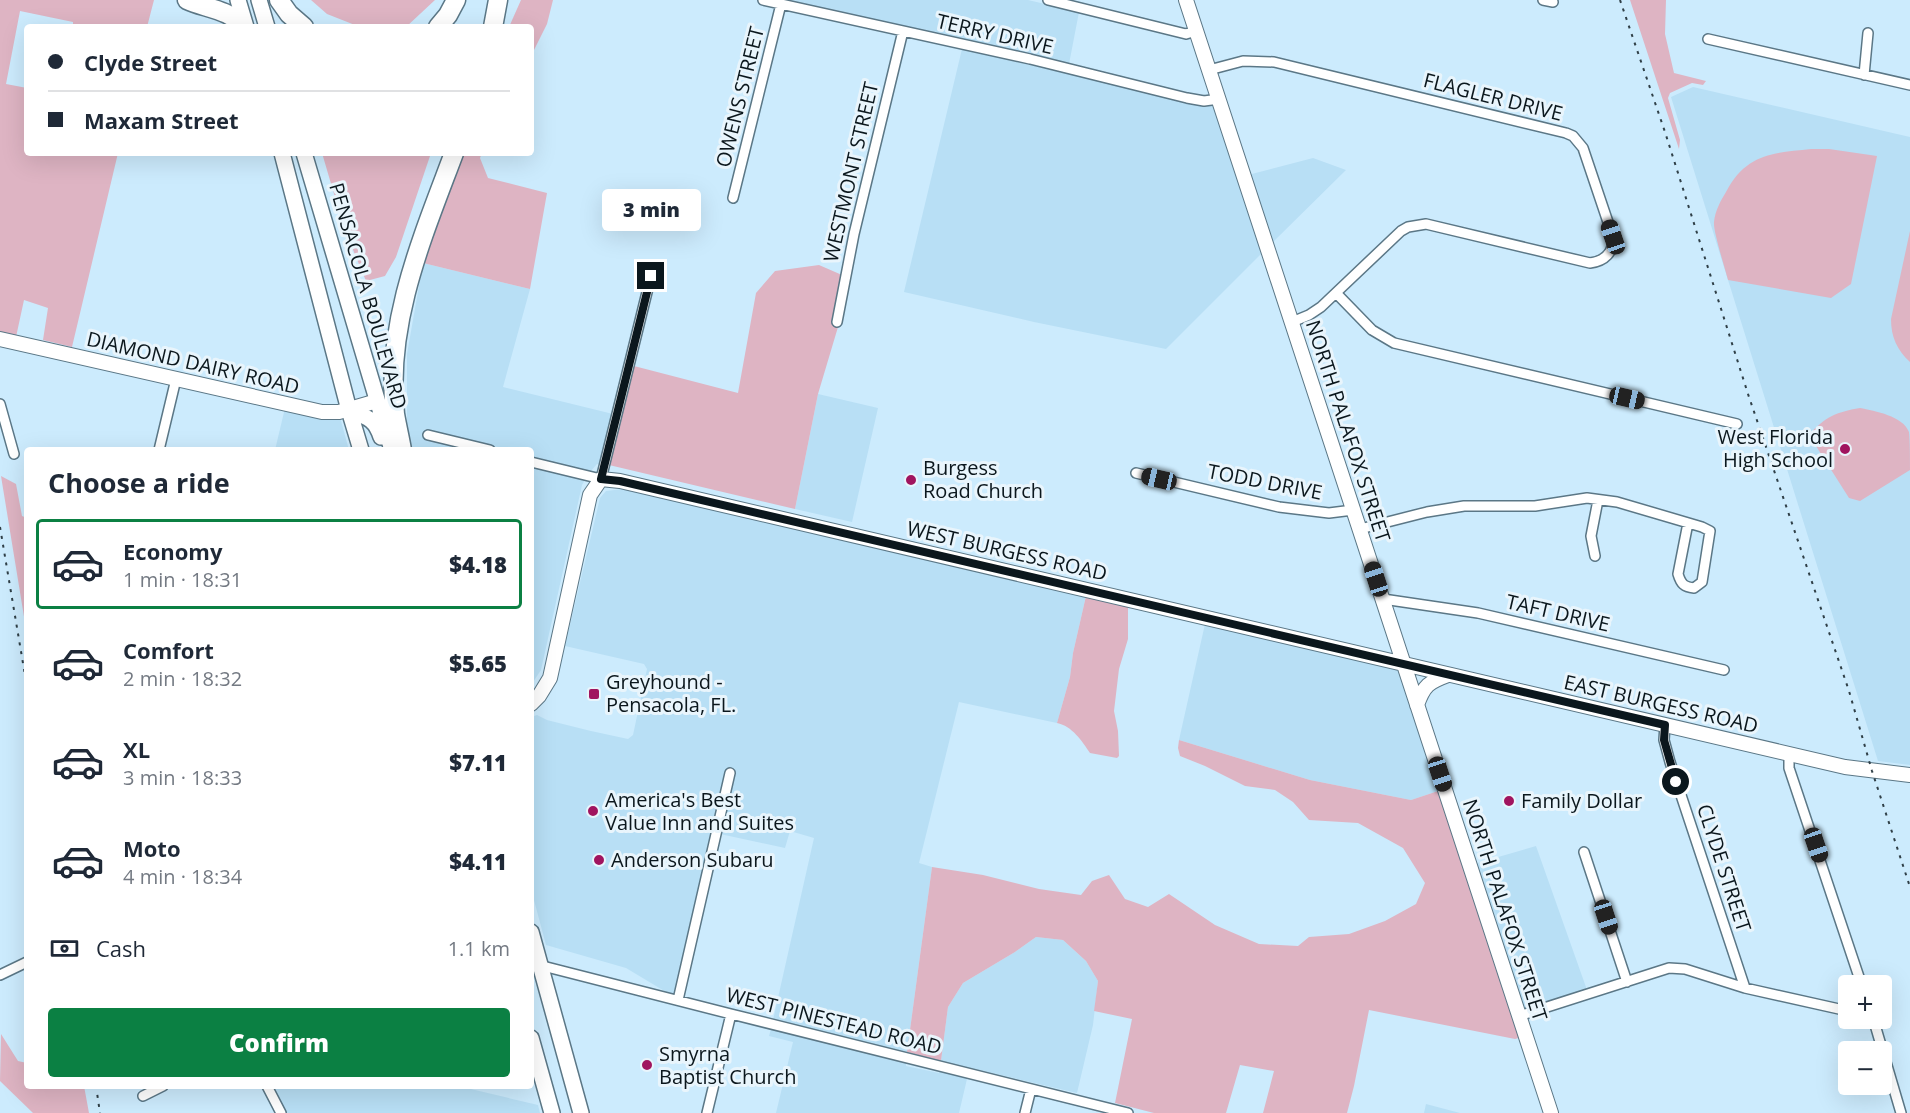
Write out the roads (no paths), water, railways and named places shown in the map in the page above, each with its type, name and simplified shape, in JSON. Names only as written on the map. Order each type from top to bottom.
[{"type":"highway","points":[[187,0],[230,15],[238,24]]},
{"type":"highway","points":[[279,0],[300,24]]},
{"type":"highway","points":[[440,24],[456,0]]},
{"type":"highway","points":[[494,24],[498,0]]},
{"type":"highway","points":[[401,447],[395,414],[394,385],[401,317],[415,259],[453,156]]},
{"type":"main road","points":[[238,0],[245,24]]},
{"type":"main road","points":[[259,0],[266,24]]},
{"type":"main road","name":"NORTH PALAFOX STREET","points":[[1186,0],[1551,1113]]},
{"type":"main road","points":[[283,156],[360,447]]},
{"type":"main road","name":"PENSACOLA BOULEVARD","points":[[305,156],[391,447]]},
{"type":"main road","name":"DIAMOND DAIRY ROAD","points":[[0,339],[322,412],[349,410],[377,401]]},
{"type":"main road","points":[[349,410],[370,418],[378,427],[383,447]]},
{"type":"main road","points":[[534,701],[550,678],[590,495],[601,479]]},
{"type":"main road","name":"WEST BURGESS ROAD","points":[[601,479],[620,481],[985,565],[1404,665]]},
{"type":"main road","name":"EAST BURGESS ROAD","points":[[1404,665],[1845,767],[1910,775]]},
{"type":"main road","points":[[1417,705],[1421,693],[1429,683],[1448,675]]},
{"type":"main road","points":[[534,1049],[551,1109],[579,1106],[536,964]]},
{"type":"street","name":"TERRY DRIVE","points":[[763,0],[1030,59],[1187,98],[1204,101],[1219,99]]},
{"type":"street","points":[[1048,0],[1186,34],[1196,31]]},
{"type":"street","name":"OWENS STREET","points":[[734,198],[781,4]]},
{"type":"street","name":"WESTMONT STREET","points":[[837,322],[854,234],[903,31]]},
{"type":"street","points":[[1864,75],[1868,33]]},
{"type":"street","points":[[1708,39],[1910,85]]},
{"type":"street","name":"FLAGLER DRIVE","points":[[1209,70],[1243,61],[1274,62],[1566,133],[1573,136],[1583,148],[1613,237],[1612,250],[1603,260],[1590,263],[1418,224],[1401,231],[1321,307],[1292,322]]},
{"type":"street","points":[[601,479],[651,276]]},
{"type":"street","points":[[1336,293],[1372,330],[1394,343],[1737,424]]},
{"type":"street","points":[[160,447],[176,380]]},
{"type":"street","points":[[0,404],[14,454]]},
{"type":"street","points":[[428,435],[478,447]]},
{"type":"street","name":"WEST BURGESS ROAD","points":[[534,463],[601,479]]},
{"type":"street","name":"TODD DRIVE","points":[[1136,473],[1279,507],[1329,513],[1353,510]]},
{"type":"street","points":[[1360,529],[1427,512],[1464,506],[1535,506],[1587,498],[1617,502],[1702,526],[1710,531],[1702,582],[1694,588],[1686,587],[1680,582],[1678,574],[1688,523]]},
{"type":"street","points":[[1594,556],[1591,536],[1598,500]]},
{"type":"street","name":"TAFT DRIVE","points":[[1383,599],[1478,613],[1724,670]]},
{"type":"street","name":"CLYDE STREET","points":[[1665,725],[1664,740],[1670,762],[1745,988]]},
{"type":"street","points":[[1789,753],[1789,768],[1858,975]]},
{"type":"street","points":[[678,1000],[730,773]]},
{"type":"street","points":[[1584,852],[1627,982]]},
{"type":"street","points":[[0,975],[24,963]]},
{"type":"street","name":"WEST PINESTEAD ROAD","points":[[536,964],[1128,1113]]},
{"type":"street","points":[[1519,1016],[1669,968],[1685,969],[1745,988],[1838,1009]]},
{"type":"street","points":[[706,1113],[731,1014]]},
{"type":"street","points":[[1876,1029],[1901,1113]]},
{"type":"street","points":[[143,1096],[157,1089]]},
{"type":"street","points":[[269,1089],[281,1113]]},
{"type":"street","points":[[1025,1113],[1031,1089]]},
{"type":"railway","points":[[1620,0],[1665,132],[1748,394],[1849,691],[1872,771],[1910,887]]},
{"type":"railway","points":[[0,527],[24,669]]},
{"type":"railway","points":[[96,1089],[100,1113]]},
{"type":"place","name":"West Florida High School","points":[[1845,449]]},
{"type":"place","name":"Burgess Road Church","points":[[911,480]]},
{"type":"place","name":"Greyhound - Pensacola, FL.","points":[[594,694]]},
{"type":"place","name":"Family Dollar","points":[[1509,801]]},
{"type":"place","name":"America's Best Value Inn and Suites","points":[[593,811]]},
{"type":"place","name":"Anderson Subaru","points":[[599,860]]},
{"type":"place","name":"Smyrna Baptist Church","points":[[647,1065]]}]
